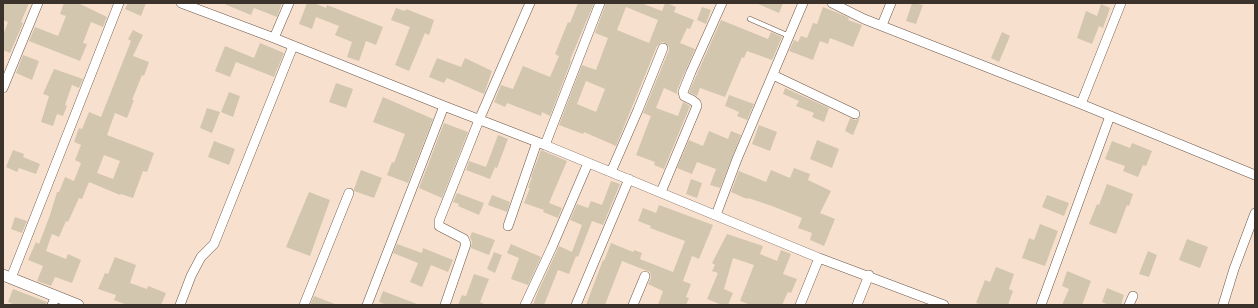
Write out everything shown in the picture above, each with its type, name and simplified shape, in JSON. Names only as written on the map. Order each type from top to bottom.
[{"type":"street","points":[[3,88],[38,3]]},
{"type":"street","points":[[78,305],[54,300],[7,276],[119,3]]},
{"type":"street","points":[[181,3],[541,143],[819,258],[869,275],[944,305]]},
{"type":"street","points":[[274,38],[289,3]]},
{"type":"street","points":[[445,305],[466,244],[464,239],[439,226],[439,221],[479,120],[530,3]]},
{"type":"street","points":[[508,226],[600,3]]},
{"type":"street","points":[[661,192],[697,106],[696,103],[684,96],[683,92],[690,72],[722,3]]},
{"type":"street","points":[[716,215],[737,160],[803,3]]},
{"type":"street","points":[[832,3],[864,19],[1081,104],[1255,175]]},
{"type":"street","points":[[882,25],[891,3]]},
{"type":"street","points":[[1081,104],[1121,3]]},
{"type":"street","points":[[180,305],[191,276],[201,257],[208,252],[214,244],[293,46]]},
{"type":"street","points":[[611,172],[631,128],[663,48]]},
{"type":"street","points":[[773,75],[855,114]]},
{"type":"street","points":[[367,305],[444,106]]},
{"type":"street","points":[[1041,305],[1110,116]]},
{"type":"street","points":[[525,305],[588,163]]},
{"type":"street","points":[[576,305],[629,179]]},
{"type":"street","points":[[304,305],[349,193]]},
{"type":"street","points":[[1223,305],[1234,269],[1255,212]]},
{"type":"street","points":[[800,305],[819,258]]},
{"type":"street","points":[[857,305],[869,275]]},
{"type":"street","points":[[633,305],[645,276]]},
{"type":"street","points":[[1129,305],[1133,296]]},
{"type":"lane","points":[[750,19],[789,36]]},
{"type":"building","points":[[3,3],[29,3],[21,22],[23,23],[10,53],[3,50],[3,35],[8,22],[3,20]]},
{"type":"building","points":[[64,3],[78,3],[107,17],[103,27],[91,22],[83,43],[87,44],[80,61],[29,41],[35,27],[58,36],[66,16],[60,14]]},
{"type":"building","points":[[128,3],[146,3],[141,16],[125,9]]},
{"type":"building","points":[[222,3],[282,3],[277,17],[254,8],[251,15]]},
{"type":"building","points":[[307,3],[314,3],[326,8],[327,5],[383,27],[376,45],[366,41],[359,61],[347,57],[352,42],[335,35],[339,26],[316,17],[312,29],[299,24]]},
{"type":"building","points":[[578,3],[594,3],[570,60],[571,61],[550,116],[542,112],[541,116],[507,103],[505,107],[494,102],[501,85],[513,89],[523,66],[550,77],[559,56],[555,54],[568,22],[570,23]]},
{"type":"building","points":[[606,3],[641,3],[662,11],[665,3],[667,3],[676,7],[674,12],[694,20],[690,29],[687,28],[680,43],[695,49],[677,90],[677,94],[664,88],[656,108],[678,116],[683,102],[690,106],[664,169],[654,165],[655,162],[636,155],[651,116],[643,113],[669,50],[666,43],[662,42],[657,46],[616,146],[584,132],[583,134],[559,125],[582,65],[596,70],[608,38],[595,33]],"holes":[[[626,7],[658,20],[649,43],[617,30]],[[586,81],[605,89],[596,112],[577,104]]]},
{"type":"building","points":[[756,3],[783,3],[779,13]]},
{"type":"building","points":[[912,3],[923,5],[916,24],[906,21]]},
{"type":"building","points":[[1101,4],[1110,8],[1103,28],[1099,26],[1092,44],[1077,38],[1086,11],[1097,16]]},
{"type":"building","points":[[702,7],[711,10],[706,24],[697,20]]},
{"type":"building","points":[[823,7],[849,18],[848,20],[862,25],[853,47],[830,38],[828,44],[820,41],[813,60],[789,51],[794,40],[798,42],[801,36],[807,38],[813,23],[817,24]]},
{"type":"building","points":[[396,8],[405,11],[406,9],[434,20],[429,35],[425,33],[409,71],[395,65],[410,27],[391,20]]},
{"type":"building","points":[[721,20],[768,39],[771,32],[782,37],[772,60],[747,51],[744,58],[742,57],[725,97],[700,88],[697,96],[689,92]]},
{"type":"building","points":[[133,30],[143,35],[133,56],[149,62],[132,100],[134,100],[127,118],[115,113],[107,135],[154,153],[147,172],[143,171],[133,198],[120,195],[89,182],[82,199],[79,198],[59,237],[52,234],[46,251],[66,259],[68,254],[81,260],[72,283],[55,277],[51,286],[37,281],[43,266],[28,260],[36,242],[39,244],[57,192],[59,192],[65,177],[74,181],[81,163],[75,160],[81,145],[74,142],[79,128],[82,129],[89,112],[101,117],[131,41],[128,39]],"holes":[[[104,155],[120,161],[113,179],[97,173]]]},
{"type":"building","points":[[1002,32],[1010,36],[999,62],[991,58]]},
{"type":"building","points":[[260,43],[284,53],[274,77],[236,62],[230,77],[215,71],[225,46],[254,58]]},
{"type":"building","points":[[23,55],[39,61],[32,80],[16,73]]},
{"type":"building","points":[[437,58],[461,67],[465,58],[492,71],[484,94],[447,78],[444,83],[429,77]]},
{"type":"building","points":[[54,69],[83,79],[79,88],[72,85],[63,116],[57,114],[53,126],[41,122],[49,96],[43,94]]},
{"type":"building","points":[[336,83],[353,89],[346,108],[329,102]]},
{"type":"building","points":[[785,88],[829,108],[824,122],[812,117],[814,113],[796,106],[799,101],[783,94]]},
{"type":"building","points":[[229,92],[240,96],[233,117],[221,112]]},
{"type":"building","points":[[729,95],[754,104],[747,120],[737,116],[739,112],[725,106]]},
{"type":"building","points":[[383,97],[433,119],[408,183],[387,175],[392,162],[394,163],[405,134],[373,122]]},
{"type":"building","points":[[207,108],[220,112],[212,133],[200,128]]},
{"type":"building","points":[[850,118],[855,120],[860,118],[853,135],[845,131]]},
{"type":"building","points":[[444,123],[468,132],[442,198],[419,188]]},
{"type":"building","points":[[759,125],[777,132],[770,151],[752,144]]},
{"type":"building","points":[[709,131],[728,139],[731,131],[741,135],[720,188],[710,185],[716,169],[697,162],[692,174],[677,168],[689,140],[703,146]]},
{"type":"building","points":[[498,135],[508,139],[497,168],[495,167],[490,179],[466,170],[469,161],[486,167]]},
{"type":"building","points":[[817,140],[839,149],[832,168],[810,159]]},
{"type":"building","points":[[214,141],[235,149],[229,165],[208,157]]},
{"type":"building","points":[[1112,141],[1130,148],[1132,143],[1152,151],[1146,166],[1143,165],[1138,177],[1123,171],[1125,166],[1105,159]]},
{"type":"building","points":[[13,150],[24,154],[23,157],[40,164],[36,174],[19,168],[17,172],[6,167]]},
{"type":"building","points":[[541,150],[567,161],[549,203],[562,208],[558,218],[543,212],[544,210],[524,203],[530,188],[528,188],[531,177]]},
{"type":"building","points":[[794,168],[810,174],[808,180],[831,191],[820,213],[835,219],[824,246],[810,240],[812,233],[798,228],[802,218],[731,192],[739,171],[766,182],[771,170],[790,178]]},
{"type":"building","points":[[361,170],[382,178],[374,198],[354,191]]},
{"type":"building","points":[[691,179],[702,183],[697,198],[686,194]]},
{"type":"building","points":[[611,181],[620,184],[603,225],[592,221],[578,257],[576,256],[569,274],[558,270],[544,305],[533,305],[559,246],[572,252],[582,225],[570,220],[577,204],[588,208],[591,201],[602,205]]},
{"type":"building","points":[[1107,184],[1133,194],[1129,206],[1127,205],[1116,234],[1089,224],[1097,204],[1099,205]]},
{"type":"building","points":[[309,192],[330,200],[310,256],[286,247]]},
{"type":"building","points":[[457,193],[484,203],[479,215],[458,206],[459,204],[453,202]]},
{"type":"building","points":[[492,195],[510,202],[507,212],[488,205]]},
{"type":"building","points":[[1047,195],[1069,203],[1064,216],[1042,207]]},
{"type":"building","points":[[659,205],[713,225],[699,259],[692,256],[683,281],[691,284],[686,297],[689,298],[686,305],[658,305],[663,291],[648,284],[651,278],[650,272],[622,261],[605,305],[586,305],[611,243],[633,252],[634,250],[642,253],[640,259],[673,272],[685,241],[650,228],[651,226],[638,221],[643,208],[656,213]]},
{"type":"building","points":[[15,217],[27,221],[22,233],[11,229]]},
{"type":"building","points":[[1040,224],[1058,231],[1045,266],[1022,258],[1029,238],[1034,240]]},
{"type":"building","points":[[472,232],[495,240],[489,255],[471,248],[472,242],[470,237]]},
{"type":"building","points":[[727,234],[763,246],[760,254],[777,261],[781,250],[791,254],[783,274],[797,279],[791,293],[788,292],[782,305],[751,305],[740,301],[754,265],[733,258],[724,289],[733,293],[728,305],[722,305],[707,299],[718,273],[712,271],[715,265],[712,263]]},
{"type":"building","points":[[1187,239],[1208,247],[1200,268],[1179,260]]},
{"type":"building","points":[[397,244],[422,253],[423,248],[453,260],[448,272],[431,265],[422,287],[410,282],[418,263],[393,253]]},
{"type":"building","points":[[511,244],[541,257],[528,285],[511,279],[519,258],[507,253]]},
{"type":"building","points":[[1148,251],[1157,255],[1149,277],[1139,274]]},
{"type":"building","points":[[494,252],[502,255],[495,273],[487,269]]},
{"type":"building","points":[[115,257],[136,265],[130,283],[147,289],[148,286],[166,293],[161,305],[127,305],[114,300],[116,295],[98,289],[105,273],[108,274]]},
{"type":"building","points":[[996,267],[1014,274],[1009,289],[1013,291],[1008,305],[983,305],[976,303],[985,280],[990,282]]},
{"type":"building","points":[[1067,271],[1091,281],[1082,305],[1062,305],[1069,289],[1062,286]]},
{"type":"building","points":[[474,274],[489,279],[480,302],[486,305],[458,305],[462,295],[466,296]]},
{"type":"building","points":[[1107,288],[1124,295],[1121,305],[1109,305],[1102,302]]},
{"type":"building","points":[[13,289],[47,302],[46,305],[15,305],[8,302]]},
{"type":"building","points":[[383,291],[417,305],[386,305],[379,302]]},
{"type":"building","points":[[314,296],[335,304],[335,305],[310,305]]}]
